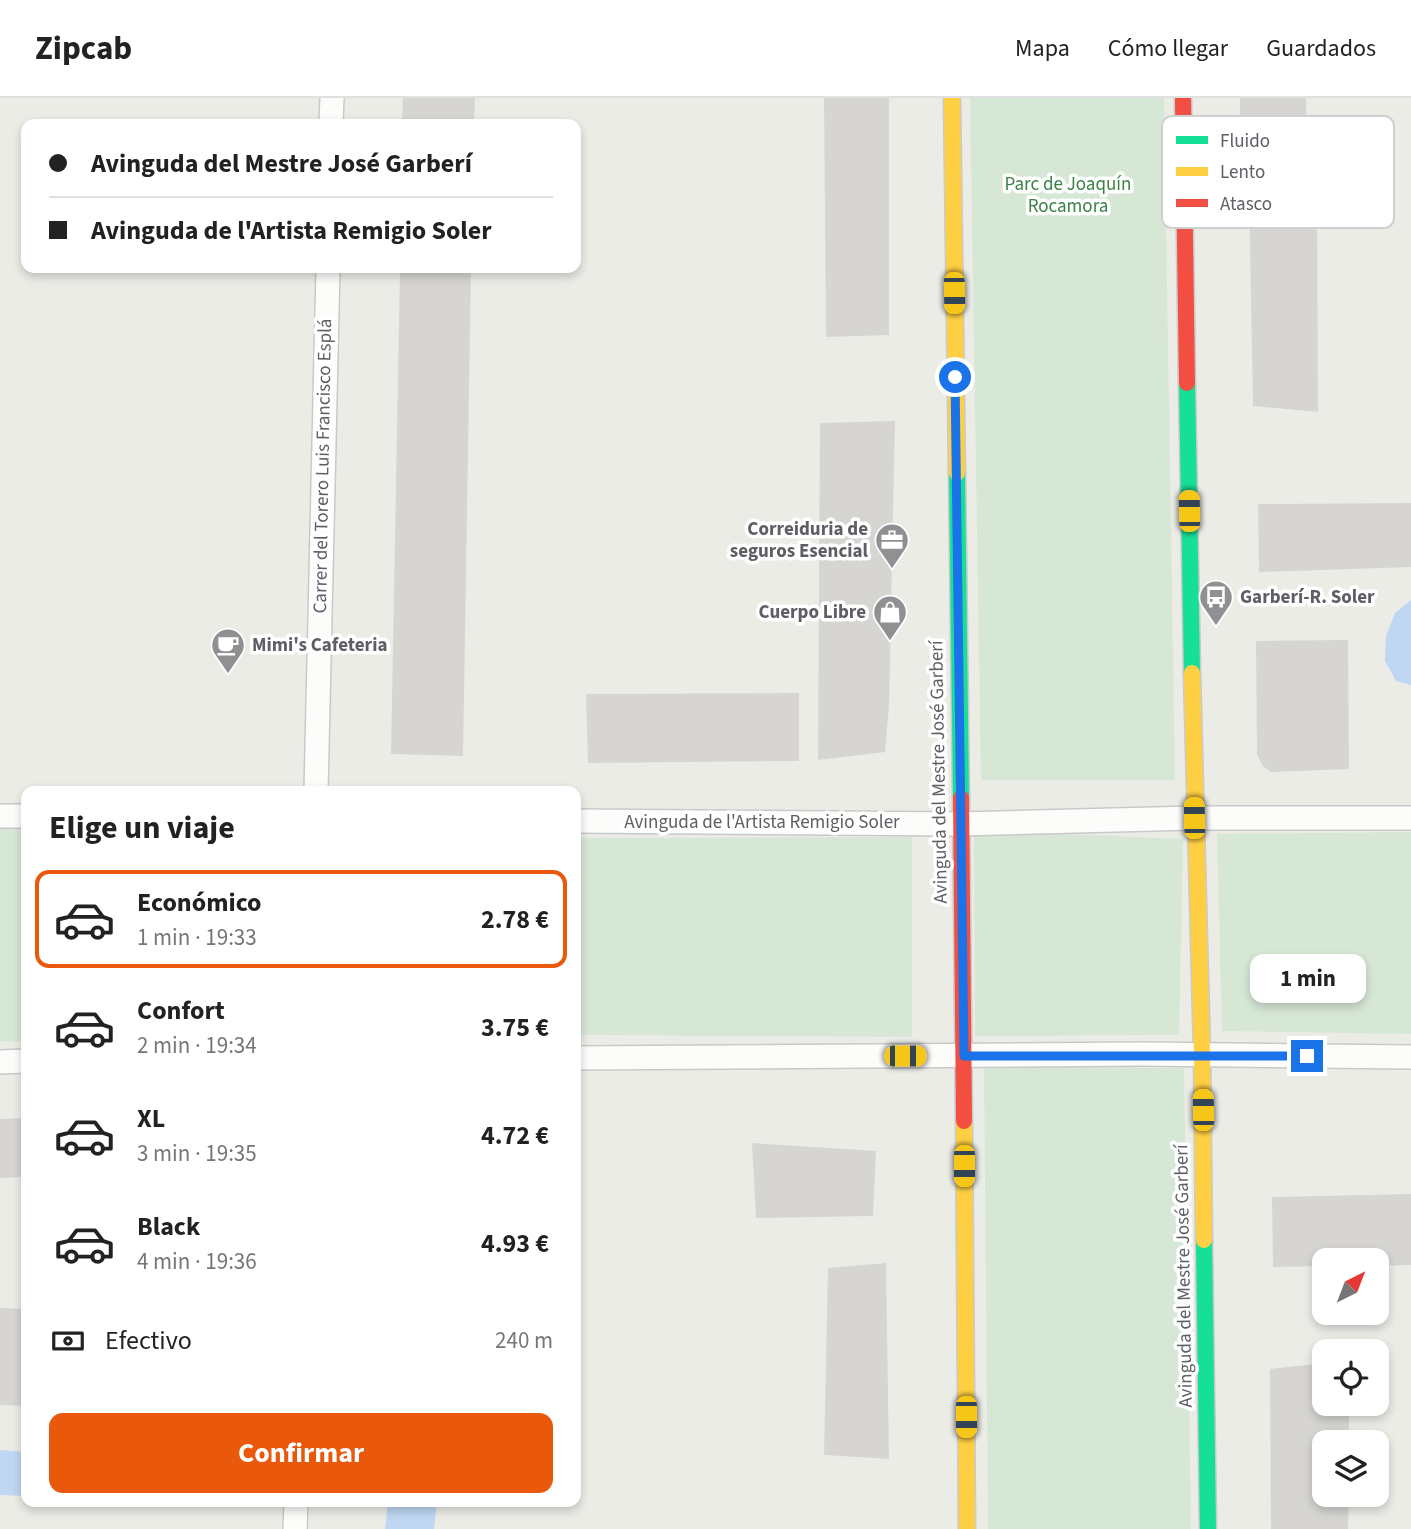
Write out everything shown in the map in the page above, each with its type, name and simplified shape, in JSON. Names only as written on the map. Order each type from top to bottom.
[{"type":"street","points":[[331,98],[331,119]]},
{"type":"street","name":"Avinguda del Mestre José Garberí","points":[[952,98],[967,1529]]},
{"type":"street","name":"Avinguda del Mestre José Garberí","points":[[1183,98],[1183,116]]},
{"type":"street","name":"Avinguda del Mestre José Garberí","points":[[1185,228],[1194,818],[1202,1055],[1208,1529]]},
{"type":"street","name":"Carrer del Torero Luis Francisco Esplá","points":[[316,786],[328,273]]},
{"type":"street","points":[[0,816],[21,816]]},
{"type":"street","name":"Avinguda de l'Artista Remigio Soler","points":[[581,821],[960,824],[1194,818],[1411,818]]},
{"type":"street","points":[[581,1058],[1202,1055],[1411,1057]]},
{"type":"street","points":[[0,1062],[21,1061]]},
{"type":"street","points":[[295,1529],[296,1507]]},
{"type":"green space","name":"Parc de Joaquín Rocamora","points":[[970,98],[1164,98],[1162,228],[1166,228],[1175,780],[981,780]]},
{"type":"green space","points":[[0,828],[21,828],[21,1042],[0,1041]]},
{"type":"green space","points":[[1019,832],[1183,839],[1179,1035],[975,1036],[974,834]]},
{"type":"green space","points":[[1411,832],[1411,1034],[1222,1031],[1217,834]]},
{"type":"green space","points":[[912,837],[912,1037],[581,1035],[581,838]]},
{"type":"green space","points":[[984,1067],[1184,1068],[1191,1529],[988,1529]]},
{"type":"water","points":[[1411,600],[1411,685],[1396,681],[1385,661],[1386,636],[1395,613]]},
{"type":"water","points":[[0,1450],[21,1452],[21,1496],[0,1495]]},
{"type":"water","points":[[387,1507],[436,1507],[434,1529],[385,1529]]},
{"type":"building","points":[[403,98],[475,98],[474,119],[402,119]]},
{"type":"building","points":[[824,98],[889,98],[889,335],[826,337]]},
{"type":"building","points":[[1240,98],[1306,98],[1306,116],[1240,116]]},
{"type":"building","points":[[1250,228],[1317,228],[1318,412],[1253,406]]},
{"type":"building","points":[[400,273],[471,273],[463,756],[391,754]]},
{"type":"building","points":[[895,421],[889,706],[885,752],[818,760],[820,423]]},
{"type":"building","points":[[1411,503],[1411,567],[1259,572],[1258,504]]},
{"type":"building","points":[[1348,640],[1349,769],[1271,772],[1263,766],[1257,754],[1256,641]]},
{"type":"building","points":[[799,693],[799,761],[588,763],[586,694]]},
{"type":"building","points":[[21,1118],[21,1177],[0,1178],[0,1119]]},
{"type":"building","points":[[752,1143],[876,1151],[873,1216],[756,1218]]},
{"type":"building","points":[[1411,1194],[1411,1265],[1390,1266],[1390,1248],[1312,1248],[1312,1266],[1273,1267],[1272,1197]]},
{"type":"building","points":[[886,1263],[889,1459],[824,1455],[828,1268]]},
{"type":"building","points":[[0,1308],[21,1309],[21,1406],[0,1405]]},
{"type":"building","points":[[1312,1364],[1312,1416],[1349,1416],[1349,1430],[1312,1430],[1312,1507],[1349,1507],[1348,1529],[1271,1529],[1270,1369]]},
{"type":"traffic: fast","points":[[1187,383],[1192,673]]},
{"type":"traffic: fast","points":[[957,473],[961,798]]},
{"type":"traffic: fast","points":[[1204,1240],[1208,1529]]},
{"type":"traffic: slow","points":[[952,98],[957,473]]},
{"type":"traffic: slow","points":[[1192,673],[1204,1240]]},
{"type":"traffic: slow","points":[[964,1121],[967,1529]]},
{"type":"traffic: jam","points":[[1183,98],[1183,116]]},
{"type":"traffic: jam","points":[[1185,228],[1187,383]]},
{"type":"traffic: jam","points":[[961,798],[964,1121]]},
{"type":"place","name":"Correiduria de seguros Esencial","points":[[892,570]]},
{"type":"place","name":"Garberí-R. Soler","points":[[1216,627]]},
{"type":"place","name":"Cuerpo Libre","points":[[890,642]]},
{"type":"place","name":"Mimi's Cafeteria","points":[[228,675]]},
{"type":"route","points":[[955,377],[964,1056],[1307,1056]]}]
